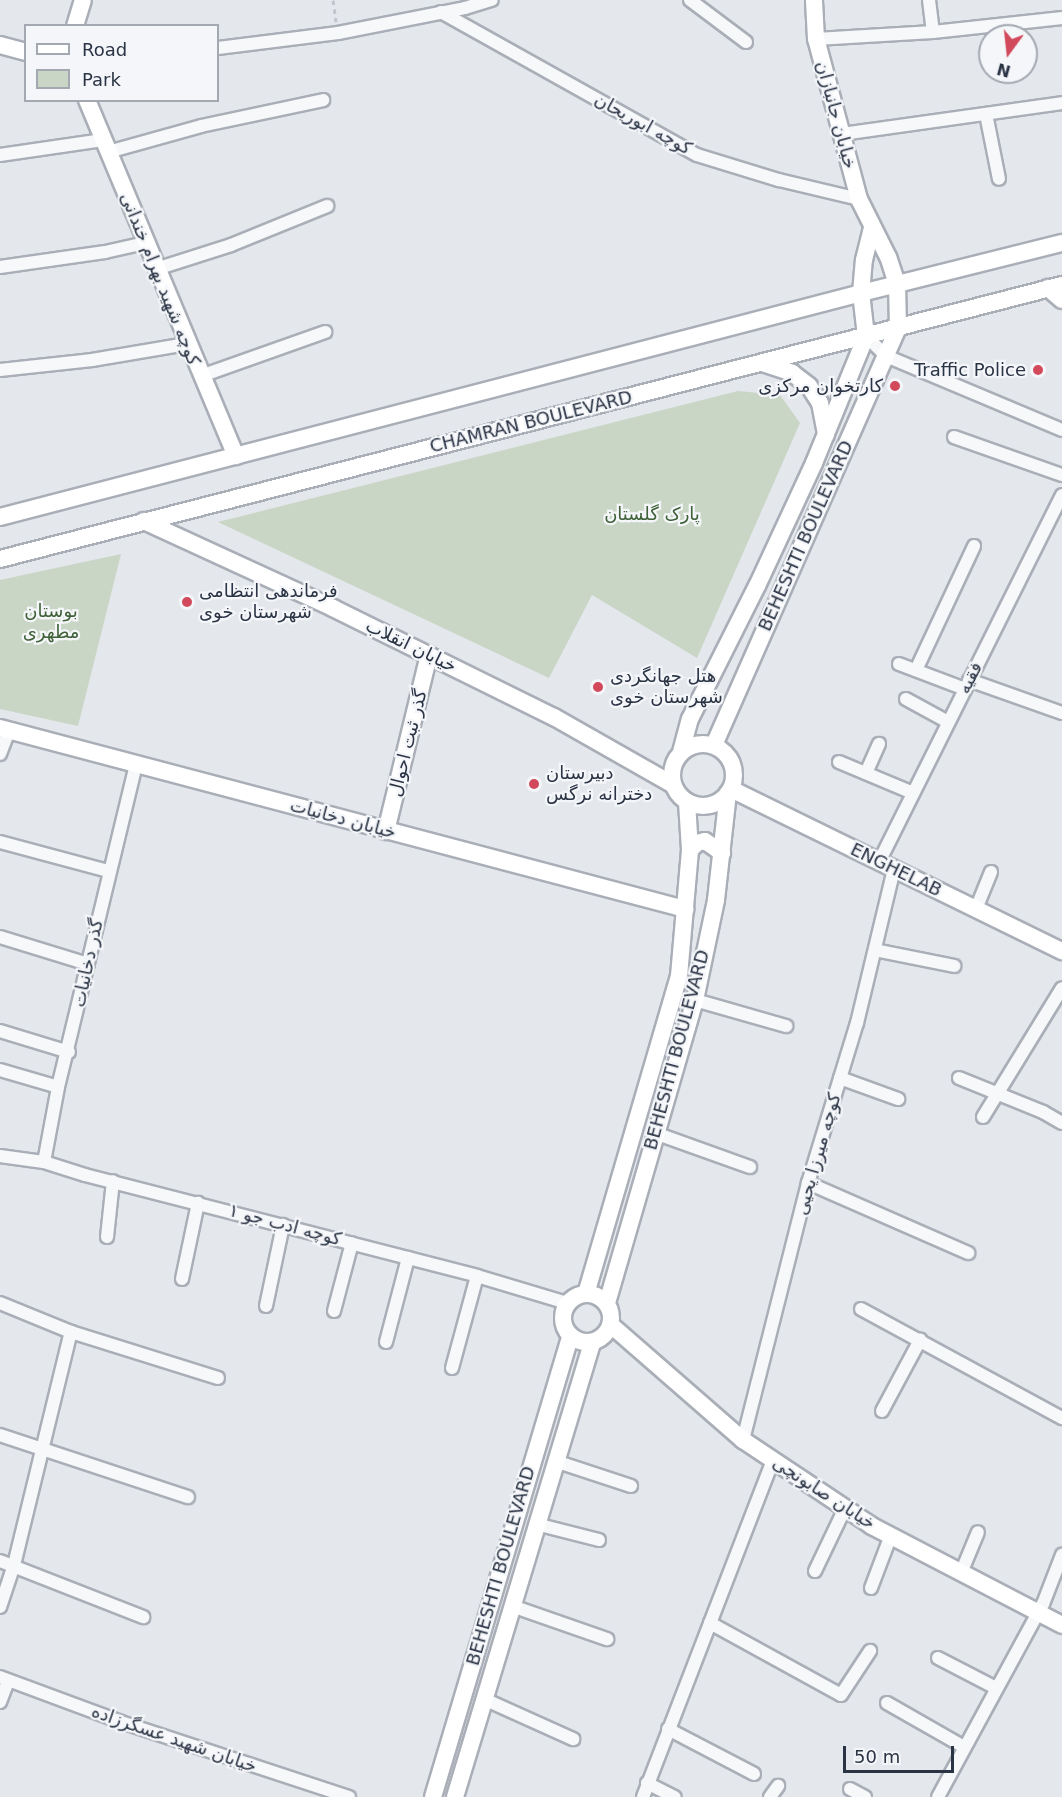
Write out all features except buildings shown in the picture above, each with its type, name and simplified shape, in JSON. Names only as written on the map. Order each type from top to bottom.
[{"type":"main road","points":[[76,24],[83,0]]},
{"type":"main road","name":"خیابان جانبازان","points":[[814,0],[816,39],[860,199],[888,257],[897,284],[898,328]]},
{"type":"main road","points":[[0,45],[24,51]]},
{"type":"main road","name":"کوچه شهید بهرام خندانی","points":[[88,102],[187,344],[236,456]]},
{"type":"main road","points":[[866,336],[861,293],[864,260],[872,227]]},
{"type":"main road","points":[[0,517],[1062,243]]},
{"type":"main road","points":[[1055,287],[1062,300]]},
{"type":"main road","name":"CHAMRAN BOULEVARD","points":[[0,559],[1055,287]]},
{"type":"main road","name":"BEHESHTI BOULEVARD","points":[[714,745],[898,328]]},
{"type":"main road","name":"BEHESHTI BOULEVARD","points":[[681,752],[690,719],[757,586],[826,434],[866,336]]},
{"type":"main road","points":[[761,363],[792,373],[809,386],[820,403],[826,434]]},
{"type":"main road","name":"خیابان انقلاب","points":[[144,521],[333,608],[554,717],[672,784]]},
{"type":"main road","name":"گذر ثبت احوال","points":[[386,831],[429,655]]},
{"type":"main road","name":"خیابان دخانیات","points":[[5,729],[686,909]]},
{"type":"main road","points":[[696,744],[714,745],[723,751],[734,769],[729,791],[722,800],[705,806],[687,802],[672,784],[672,767],[681,752],[696,744]]},
{"type":"main road","name":"BEHESHTI BOULEVARD","points":[[607,1303],[695,1000],[716,900],[729,791]]},
{"type":"main road","name":"ENGHELAB","points":[[729,791],[1062,951]]},
{"type":"main road","name":"BEHESHTI BOULEVARD","points":[[586,1294],[679,976],[690,850],[687,802]]},
{"type":"main road","points":[[690,850],[697,843],[705,841],[722,853]]},
{"type":"main road","points":[[586,1294],[597,1296],[607,1303],[611,1314],[611,1325],[604,1336],[592,1342],[580,1342],[570,1336],[564,1326],[563,1314],[567,1304],[576,1296],[586,1294]]},
{"type":"main road","name":"خیابان صابونچی","points":[[611,1325],[743,1440],[772,1460],[891,1535],[1037,1614],[1062,1625]]},
{"type":"main road","name":"BEHESHTI BOULEVARD","points":[[433,1797],[570,1336]]},
{"type":"main road","name":"BEHESHTI BOULEVARD","points":[[455,1797],[592,1342]]},
{"type":"street","points":[[219,48],[338,33],[465,8],[492,0]]},
{"type":"street","points":[[690,0],[747,42]]},
{"type":"street","points":[[929,0],[933,32]]},
{"type":"street","name":"کوچه ابوریحان","points":[[441,12],[698,155],[779,180],[860,199]]},
{"type":"street","points":[[816,39],[933,32],[1062,18]]},
{"type":"street","points":[[0,155],[105,146],[323,100]]},
{"type":"street","points":[[842,134],[1062,103]]},
{"type":"street","points":[[986,114],[999,179]]},
{"type":"street","points":[[156,269],[231,245],[327,206]]},
{"type":"street","points":[[0,267],[105,252],[145,243]]},
{"type":"street","points":[[201,376],[325,332]]},
{"type":"street","points":[[866,336],[886,356],[1062,430]]},
{"type":"street","points":[[0,370],[92,360],[187,344]]},
{"type":"street","points":[[954,437],[1062,475]]},
{"type":"street","name":"فقیه","points":[[886,866],[913,793],[967,684],[1058,515],[1062,495]]},
{"type":"street","points":[[916,670],[974,546]]},
{"type":"street","points":[[899,664],[1062,713]]},
{"type":"street","points":[[906,699],[948,722]]},
{"type":"street","points":[[0,754],[5,729]]},
{"type":"street","points":[[866,773],[879,744]]},
{"type":"street","points":[[839,762],[913,793]]},
{"type":"street","name":"گذر دخانیات","points":[[44,1162],[58,1088],[69,1052],[108,871],[136,765]]},
{"type":"street","points":[[0,842],[108,871]]},
{"type":"street","name":"کوچه میرزا یحیی","points":[[743,1440],[808,1183],[857,1023],[875,950],[886,866]]},
{"type":"street","points":[[976,909],[991,872]]},
{"type":"street","points":[[0,937],[88,964]]},
{"type":"street","points":[[875,950],[954,966]]},
{"type":"street","points":[[983,1117],[1062,988]]},
{"type":"street","points":[[695,1000],[786,1026]]},
{"type":"street","points":[[0,1031],[69,1052]]},
{"type":"street","points":[[0,1070],[58,1088]]},
{"type":"street","points":[[840,1078],[898,1099]]},
{"type":"street","points":[[958,1078],[1043,1112],[1062,1123]]},
{"type":"street","points":[[655,1133],[750,1167]]},
{"type":"street","name":"کوچه ادب جو ۱","points":[[0,1156],[44,1162],[477,1276],[567,1304]]},
{"type":"street","points":[[107,1237],[113,1181]]},
{"type":"street","points":[[808,1183],[968,1253]]},
{"type":"street","points":[[182,1279],[198,1203]]},
{"type":"street","points":[[266,1305],[283,1225]]},
{"type":"street","points":[[334,1311],[351,1243]]},
{"type":"street","points":[[386,1342],[408,1258]]},
{"type":"street","points":[[452,1368],[477,1276]]},
{"type":"street","points":[[0,1303],[71,1332],[218,1378]]},
{"type":"street","points":[[861,1309],[1062,1418]]},
{"type":"street","points":[[0,1607],[14,1565],[71,1332]]},
{"type":"street","points":[[882,1411],[920,1340]]},
{"type":"street","points":[[0,1435],[188,1497]]},
{"type":"street","points":[[643,1797],[772,1460]]},
{"type":"street","points":[[555,1461],[631,1486]]},
{"type":"street","points":[[815,1571],[845,1508]]},
{"type":"street","points":[[536,1524],[599,1540]]},
{"type":"street","points":[[961,1573],[978,1532]]},
{"type":"street","points":[[871,1588],[891,1535]]},
{"type":"street","points":[[938,1797],[1037,1614],[1062,1557]]},
{"type":"street","points":[[0,1561],[143,1617]]},
{"type":"street","points":[[512,1606],[607,1638]]},
{"type":"street","points":[[710,1623],[841,1695],[870,1651]]},
{"type":"street","points":[[938,1658],[996,1688]]},
{"type":"street","points":[[0,1702],[4,1679]]},
{"type":"street","name":"خیابان شهید عسگرزاده","points":[[4,1679],[121,1722],[349,1797]]},
{"type":"street","points":[[484,1699],[573,1739]]},
{"type":"street","points":[[887,1703],[964,1747]]},
{"type":"street","points":[[668,1730],[754,1774]]},
{"type":"street","points":[[647,1783],[675,1797]]},
{"type":"street","points":[[770,1797],[778,1785]]},
{"type":"street","points":[[850,1789],[864,1797]]},
{"type":"path","points":[[333,0],[338,33]]},
{"type":"green space","name":"پارک گلستان","points":[[738,391],[780,395],[800,423],[697,658],[592,595],[549,678],[218,522]]},
{"type":"green space","name":"بوستان مطهری","points":[[121,554],[78,726],[0,709],[0,580]]},
{"type":"place","name":"Traffic Police","points":[[1038,370]]},
{"type":"place","name":"کارتخوان مرکزی","points":[[895,386]]},
{"type":"place","name":"فرماندهی انتظامی شهرستان خوی","points":[[187,602]]},
{"type":"place","name":"هتل جهانگردی شهرستان خوی","points":[[598,687]]},
{"type":"place","name":"دبیرستان دخترانه نرگس","points":[[534,784]]}]
